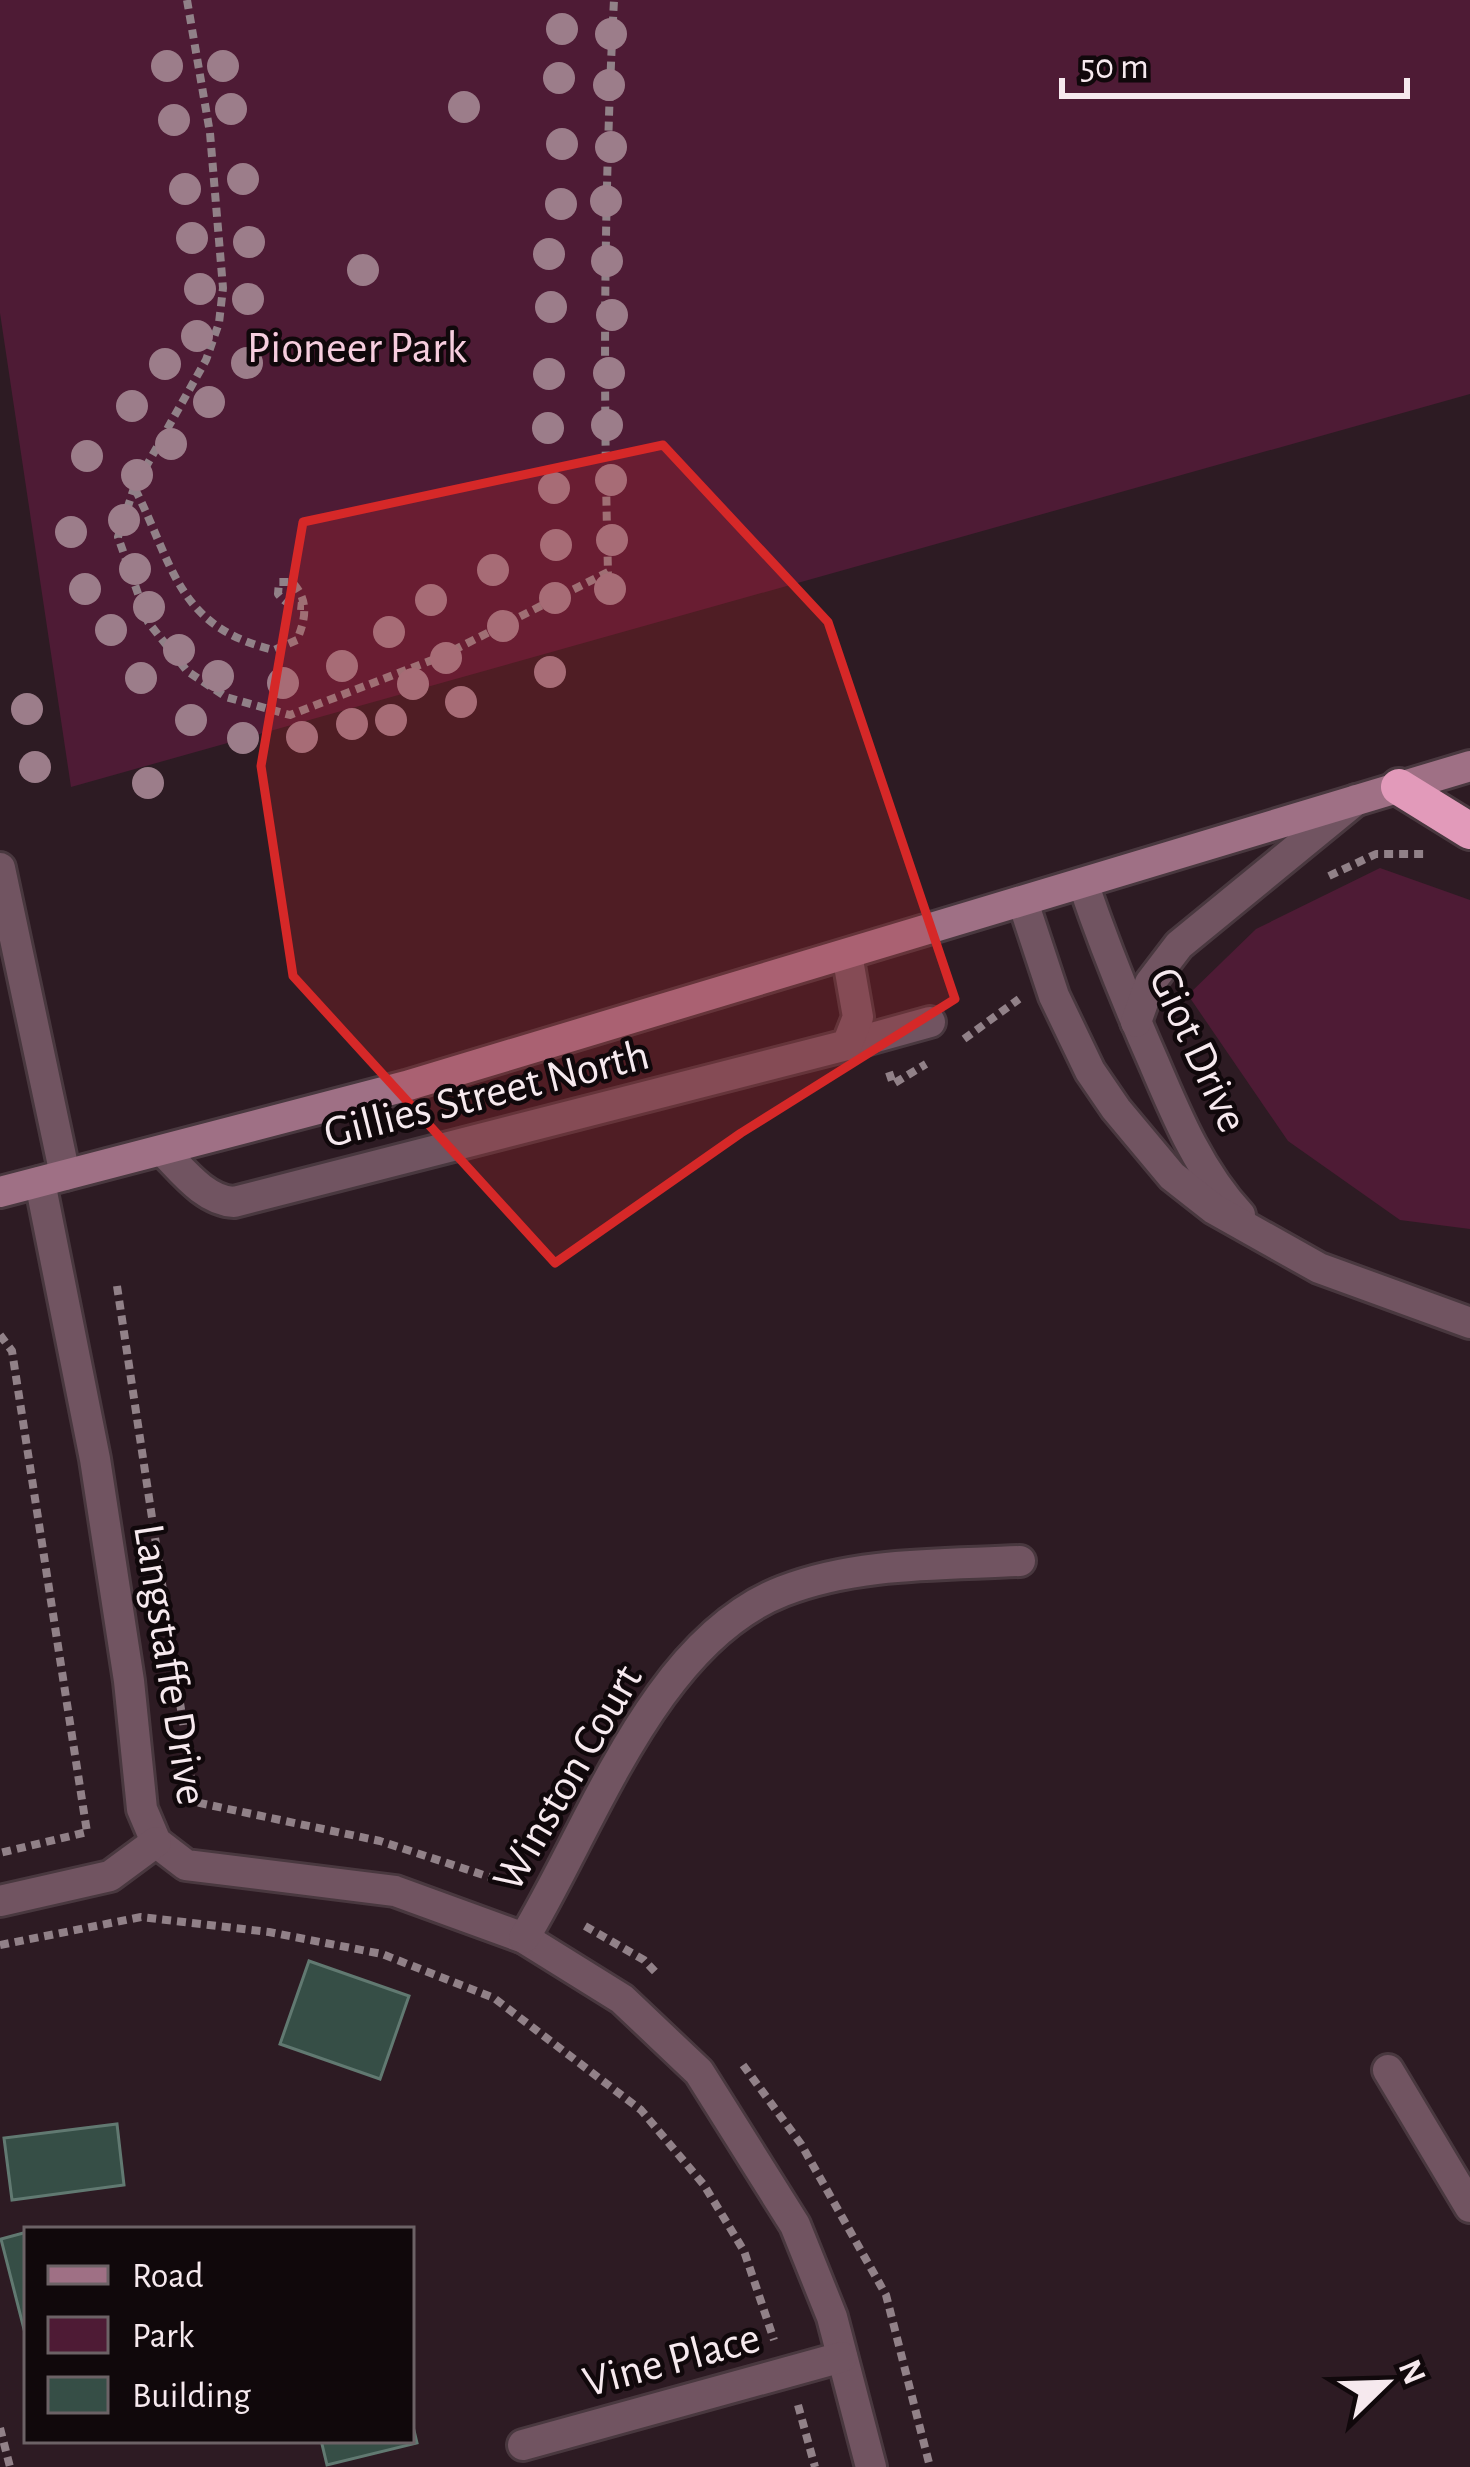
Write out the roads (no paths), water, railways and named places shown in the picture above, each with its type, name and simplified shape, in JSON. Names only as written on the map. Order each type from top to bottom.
[{"type":"highway","points":[[1399,787],[1470,831]]},
{"type":"main road","name":"Gillies Street North","points":[[0,1192],[406,1086],[1470,766]]},
{"type":"street","points":[[1136,1022],[1150,983],[1179,945],[1355,800]]},
{"type":"street","name":"Langstaffe Drive","points":[[0,868],[129,1681],[142,1809],[155,1842],[186,1864],[395,1891],[524,1938],[622,1999],[699,2072],[795,2225],[819,2278],[871,2467]]},
{"type":"street","name":"Giot Drive","points":[[1083,883],[1181,1125],[1226,1200],[1263,1235]]},
{"type":"street","name":"Giot Drive","points":[[1023,902],[1073,1038],[1116,1109],[1193,1195],[1319,1268],[1470,1323]]},
{"type":"street","points":[[847,954],[858,1017],[847,1045]]},
{"type":"street","name":"Gillies Street North","points":[[163,1151],[202,1188],[224,1202],[234,1202],[930,1022]]},
{"type":"street","name":"Winston Court","points":[[524,1938],[669,1681],[719,1628],[782,1592],[868,1570],[1020,1561]]},
{"type":"street","points":[[0,1900],[110,1876],[155,1842]]},
{"type":"street","points":[[1388,2070],[1470,2207]]},
{"type":"street","name":"Vine Place","points":[[523,2445],[842,2357]]},
{"type":"park label","name":"Pioneer Park","points":[[357,346]]}]
